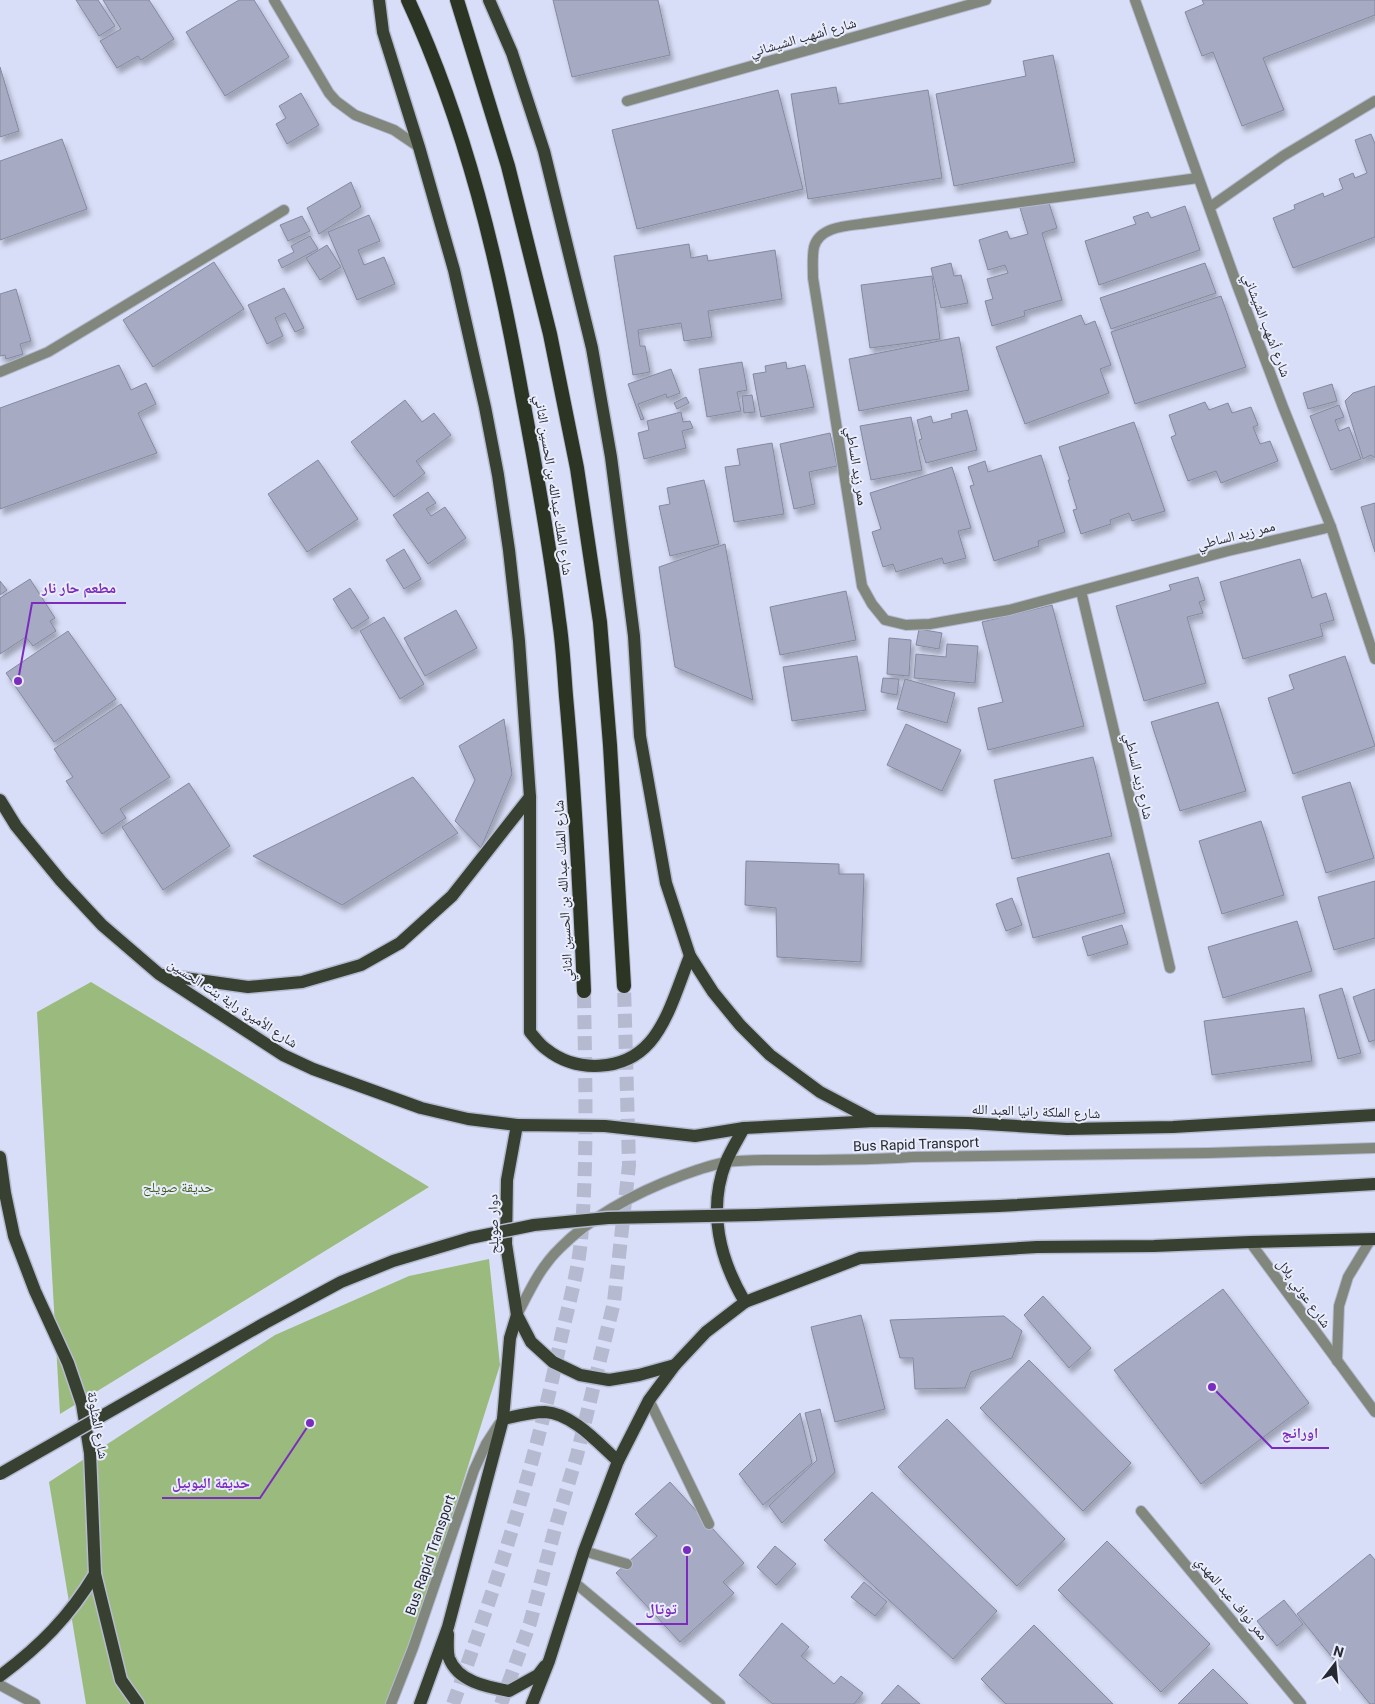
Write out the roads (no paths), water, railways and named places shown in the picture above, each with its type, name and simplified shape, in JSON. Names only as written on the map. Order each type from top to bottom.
[{"type":"highway","name":"شارع الملك عبدالله بن الحسين الثاني","points":[[408,0],[437,66],[459,127],[474,178],[510,328],[538,484],[561,640],[570,735],[584,991]]},
{"type":"highway","name":"شارع الملك عبدالله بن الحسين الثاني","points":[[456,0],[508,166],[550,334],[577,468],[600,622],[610,745],[624,986]]},
{"type":"main road","points":[[379,0],[383,32],[454,270],[485,407],[498,475],[509,550],[518,632],[530,797],[530,1032],[546,1049],[565,1061],[587,1066],[610,1064],[631,1057],[649,1043],[662,1024],[690,956]]},
{"type":"main road","points":[[489,0],[512,53],[538,134],[592,348],[610,448],[634,636],[640,736],[666,883],[690,956],[719,999],[740,1025],[770,1055],[820,1092],[875,1120]]},
{"type":"main road","points":[[159,974],[248,987],[302,982],[361,965],[400,943],[452,896],[530,797]]},
{"type":"main road","name":"شارع الأميرة راية بنت الحسين","points":[[0,800],[16,826],[61,882],[102,924],[159,974],[283,1055],[313,1069],[421,1108],[468,1119],[517,1126]]},
{"type":"main road","name":"شارع الملكة رانيا العبد الله","points":[[517,1126],[605,1126],[695,1136],[744,1128],[875,1120],[1068,1129],[1174,1128],[1375,1115]]},
{"type":"main road","name":"دوار صويلح","points":[[517,1126],[508,1180],[506,1244],[517,1315],[531,1342],[553,1362],[580,1376],[609,1380],[639,1375],[675,1365]]},
{"type":"main road","points":[[744,1128],[726,1162],[717,1210],[718,1234],[724,1258],[729,1273],[745,1302]]},
{"type":"main road","name":"شارع المثلوثة","points":[[0,1157],[5,1194],[14,1236],[35,1291],[68,1363],[82,1404],[90,1453],[96,1574],[121,1680],[138,1704]]},
{"type":"main road","points":[[0,1474],[265,1323],[341,1282],[393,1260],[470,1238],[534,1225],[608,1218],[756,1215],[999,1206],[1375,1184]]},
{"type":"main road","points":[[532,1704],[549,1661],[584,1551],[618,1461],[649,1400],[675,1365],[706,1332],[745,1302],[860,1258],[1036,1247],[1154,1246],[1373,1239]]},
{"type":"main road","points":[[420,1704],[448,1627],[503,1419],[510,1338],[517,1315]]},
{"type":"main road","points":[[503,1419],[545,1412],[560,1415],[574,1422],[618,1461]]},
{"type":"main road","points":[[0,1676],[28,1655],[56,1627],[79,1600],[96,1574]]},
{"type":"main road","points":[[448,1627],[449,1658],[461,1675],[484,1686],[508,1692],[538,1675],[549,1661]]},
{"type":"street","points":[[274,0],[329,93],[336,101],[355,115],[394,130],[419,148]]},
{"type":"street","name":"شارع أشهب الشيشاني","points":[[627,100],[986,0]]},
{"type":"street","name":"شارع أشهب الشيشاني","points":[[1135,0],[1237,286],[1331,527],[1375,659]]},
{"type":"street","points":[[1210,207],[1283,156],[1375,101]]},
{"type":"street","name":"ممر زيد الساطي","points":[[1198,178],[835,228],[822,234],[814,245],[813,278],[862,586],[872,604],[885,620],[906,625],[930,624],[1009,610],[1228,551],[1331,527]]},
{"type":"street","points":[[0,372],[48,352],[284,210]]},
{"type":"street","name":"شارع زيد الساطي","points":[[1081,591],[1170,968]]},
{"type":"street","name":"Bus Rapid Transport","points":[[517,1315],[539,1274],[559,1248],[598,1216],[623,1201],[657,1186],[726,1162],[1375,1148]]},
{"type":"street","name":"شارع عوني بلال","points":[[1337,1361],[1338,1306],[1348,1277],[1373,1239]]},
{"type":"street","name":"شارع عوني بلال","points":[[1250,1242],[1375,1412]]},
{"type":"street","points":[[649,1400],[709,1524]]},
{"type":"street","name":"Bus Rapid Transport","points":[[391,1704],[413,1648],[474,1470],[486,1444],[503,1419]]},
{"type":"street","name":"ممر نواف عبد المهدي","points":[[1141,1511],[1301,1704]]},
{"type":"street","points":[[584,1551],[627,1564]]},
{"type":"street","points":[[574,1582],[720,1704]]},
{"type":"street","points":[[0,1685],[35,1704]]},
{"type":"tunnel","points":[[501,1704],[530,1623],[577,1455],[614,1302],[629,1165],[624,986]]},
{"type":"tunnel","points":[[453,1704],[499,1571],[539,1435],[577,1265],[581,1240],[585,1178],[584,991]]},
{"type":"place","name":"مطعم حار نار","points":[[18,681]]},
{"type":"place","name":"اورانج","points":[[1212,1387]]},
{"type":"place","name":"حديقة اليوبيل","points":[[310,1423]]},
{"type":"place","name":"توتال","points":[[687,1550]]},
{"type":"park label","name":"حديقة صويلح","points":[[178,1187]]}]
